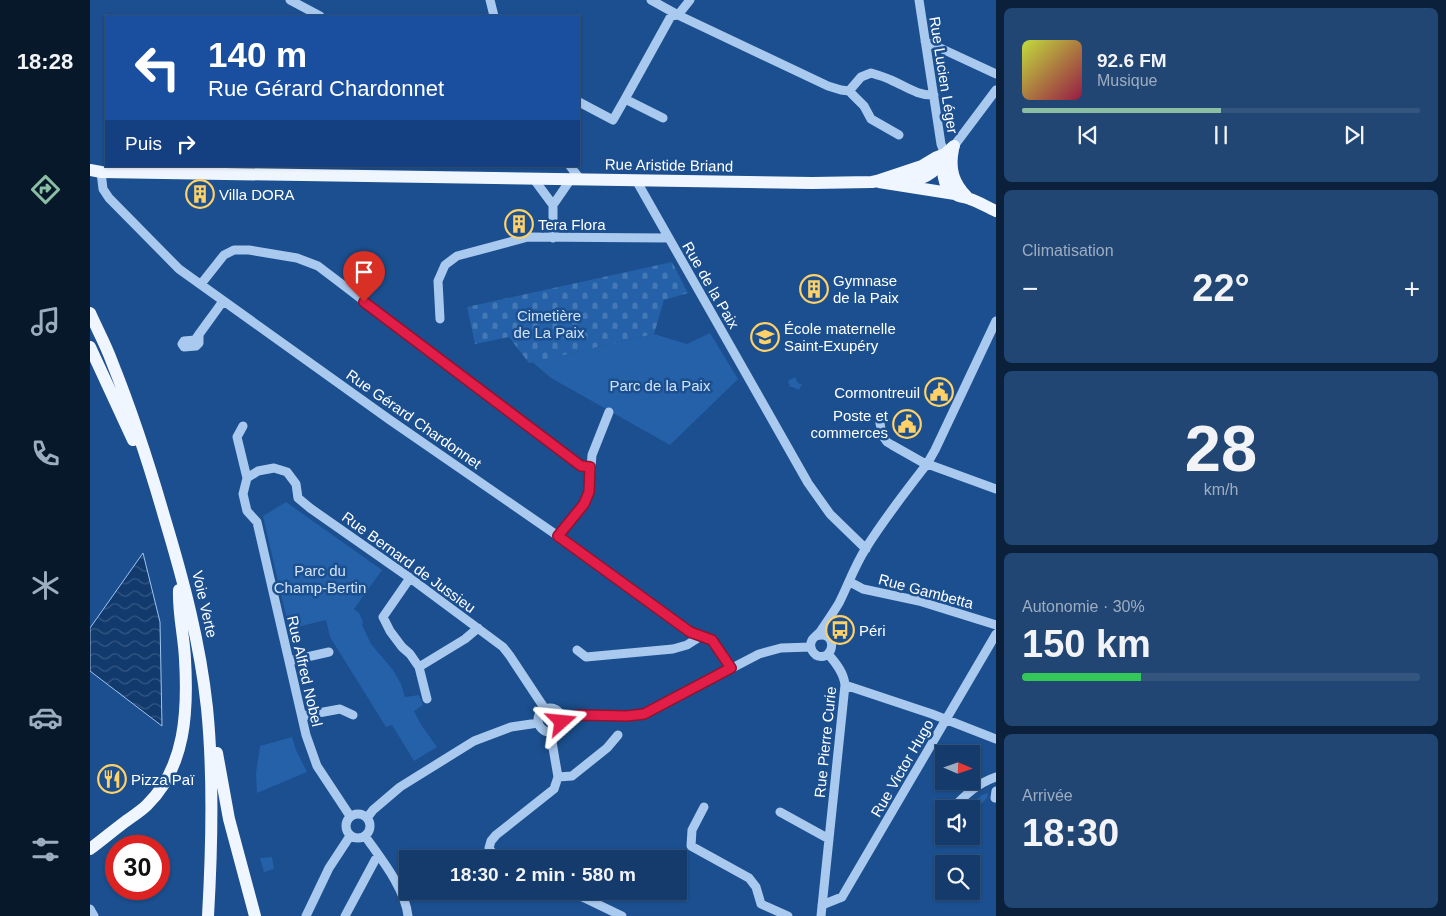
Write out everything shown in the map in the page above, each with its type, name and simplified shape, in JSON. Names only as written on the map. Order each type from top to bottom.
[{"type":"main road","points":[[895,180],[952,147]]},
{"type":"main road","points":[[928,182],[952,147]]},
{"type":"main road","points":[[952,147],[942,170],[943,178],[952,192]]},
{"type":"main road","points":[[952,147],[953,174],[956,184],[969,198]]},
{"type":"main road","name":"Rue Aristide Briand","points":[[94,173],[533,178],[573,175],[636,180],[812,183],[895,180]]},
{"type":"main road","points":[[895,180],[928,182],[996,211]]},
{"type":"main road","name":"Voie Verte","points":[[90,313],[111,360],[138,430],[183,580],[196,634],[207,708],[212,792],[212,860],[208,916]]},
{"type":"main road","name":"Voie Verte","points":[[90,348],[132,435],[160,523],[190,635],[197,674],[208,793],[203,916]]},
{"type":"main road","points":[[90,849],[147,805],[161,789],[172,771],[180,749],[184,721],[186,678],[184,640],[178,604],[179,590]]},
{"type":"main road","points":[[207,708],[212,715],[218,760],[230,819],[256,916]]},
{"type":"street","points":[[290,0],[318,15]]},
{"type":"street","points":[[490,0],[494,15]]},
{"type":"street","points":[[651,0],[678,15],[828,86],[849,91],[864,106],[871,119],[899,135]]},
{"type":"street","points":[[580,103],[613,120],[671,16],[678,15],[690,0]]},
{"type":"street","name":"Rue Lucien Léger","points":[[919,0],[941,144],[952,147]]},
{"type":"street","points":[[925,41],[996,74]]},
{"type":"street","points":[[849,91],[861,77],[871,73],[925,96],[934,95]]},
{"type":"street","points":[[952,147],[996,90]]},
{"type":"street","points":[[625,99],[662,118]]},
{"type":"street","name":"Rue Gérard Chardonnet","points":[[94,173],[109,198],[179,269],[688,630],[712,640],[731,668]]},
{"type":"street","points":[[553,238],[553,205],[573,175]]},
{"type":"street","points":[[533,178],[553,205]]},
{"type":"street","name":"Rue de la Paix","points":[[636,180],[808,483],[830,514],[866,549]]},
{"type":"street","points":[[440,319],[438,281],[445,265],[457,256],[528,237],[669,238]]},
{"type":"street","points":[[201,284],[224,255],[234,250],[249,250],[297,258],[318,266],[581,466],[590,467]]},
{"type":"street","points":[[199,334],[223,301]]},
{"type":"street","points":[[834,610],[828,638],[832,646],[831,650],[828,654],[817,656],[811,647],[813,639],[834,610],[866,549],[927,464],[996,320]]},
{"type":"street","points":[[558,536],[584,504],[589,492],[592,455],[609,412]]},
{"type":"street","points":[[880,422],[882,435],[887,442],[927,464],[996,490]]},
{"type":"street","points":[[243,426],[236,437],[247,478]]},
{"type":"street","name":"Rue Bernard de Jussieu","points":[[247,478],[258,470],[274,468],[287,472],[296,484],[298,498],[310,508],[410,578],[502,647],[545,709]]},
{"type":"street","name":"Rue Alfred Nobel","points":[[247,478],[243,494],[247,511],[257,522],[306,735],[317,766],[350,816]]},
{"type":"street","points":[[410,578],[383,617],[390,631],[419,666],[427,699]]},
{"type":"street","name":"Rue Gambetta","points":[[850,582],[863,589],[919,601],[996,625]]},
{"type":"street","points":[[419,666],[466,639],[478,628]]},
{"type":"street","name":"Rue Victor Hugo","points":[[822,905],[842,897],[996,634]]},
{"type":"street","points":[[816,636],[820,635],[828,638]]},
{"type":"street","points":[[577,650],[586,657],[673,649],[687,645],[701,636]]},
{"type":"street","points":[[562,718],[581,715],[627,716],[644,714],[758,654],[781,648],[811,647]]},
{"type":"street","points":[[289,661],[329,652]]},
{"type":"street","name":"Rue Pierre Curie","points":[[821,916],[845,685],[838,666],[828,654]]},
{"type":"street","points":[[845,685],[946,719],[996,739]]},
{"type":"street","points":[[548,708],[556,710],[562,718],[558,729],[552,732],[545,731],[538,723],[540,714],[548,708]]},
{"type":"street","points":[[302,716],[340,709],[353,714]]},
{"type":"street","points":[[367,818],[373,810],[400,787],[474,741],[511,727],[538,723]]},
{"type":"street","points":[[490,850],[489,848],[491,841],[496,835],[554,789],[558,777],[552,744],[552,732]]},
{"type":"street","points":[[558,777],[572,776],[607,748],[618,734]]},
{"type":"street","points":[[960,800],[979,785],[996,777]]},
{"type":"street","points":[[704,807],[692,830],[691,846],[749,878],[756,887],[762,904],[788,916]]},
{"type":"street","points":[[780,812],[829,839]]},
{"type":"street","points":[[361,814],[367,818],[370,825],[368,833],[358,839],[350,836],[345,826],[350,816],[361,814]]},
{"type":"street","points":[[306,916],[329,868],[350,836]]},
{"type":"street","points":[[365,836],[397,884],[408,916]]},
{"type":"street","points":[[345,916],[375,860],[379,856]]},
{"type":"street","points":[[589,900],[622,916]]},
{"type":"street","points":[[90,909],[94,916]]},
{"type":"green space","name":"Cimetière de La Paix","points":[[672,262],[688,293],[664,300],[654,334],[529,363],[509,337],[475,344],[467,307]]},
{"type":"green space","name":"Parc de la Paix","points":[[710,333],[738,379],[670,445],[551,378],[532,362],[654,334],[687,344]]},
{"type":"green space","points":[[795,377],[798,383],[802,384],[799,390],[790,387],[788,381]]},
{"type":"green space","name":"Parc du Champ-Bertin","points":[[286,502],[382,570],[354,609],[359,613],[363,622],[362,625],[371,644],[393,670],[401,684],[405,697],[419,695],[423,705],[414,711],[437,747],[414,761],[392,725],[386,727],[330,637],[326,620],[289,629],[263,516]]},
{"type":"green space","points":[[292,737],[307,772],[257,793],[256,773],[260,746]]},
{"type":"green space","points":[[988,793],[987,798],[980,805],[980,800],[976,800]]},
{"type":"green space","points":[[272,857],[274,869],[264,872],[260,858]]},
{"type":"water","points":[[143,553],[160,622],[162,726],[90,671],[90,628]]},
{"type":"place","name":"Villa DORA","points":[[200,194]]},
{"type":"place","name":"Tera Flora","points":[[519,224]]},
{"type":"place","name":"Gymnase de la Paix","points":[[814,289]]},
{"type":"place","name":"École maternelle Saint-Exupéry","points":[[765,337]]},
{"type":"place","name":"Cormontreuil","points":[[939,392]]},
{"type":"place","name":"Poste et commerces","points":[[907,424]]},
{"type":"place","name":"Péri","points":[[840,630]]},
{"type":"place","name":"Pizza Paï","points":[[112,779]]},
{"type":"route","points":[[364,302],[581,466],[590,467],[589,492],[584,504],[558,536],[690,632],[712,640],[731,668],[644,714],[627,716],[581,715],[562,718],[562,722]]}]
